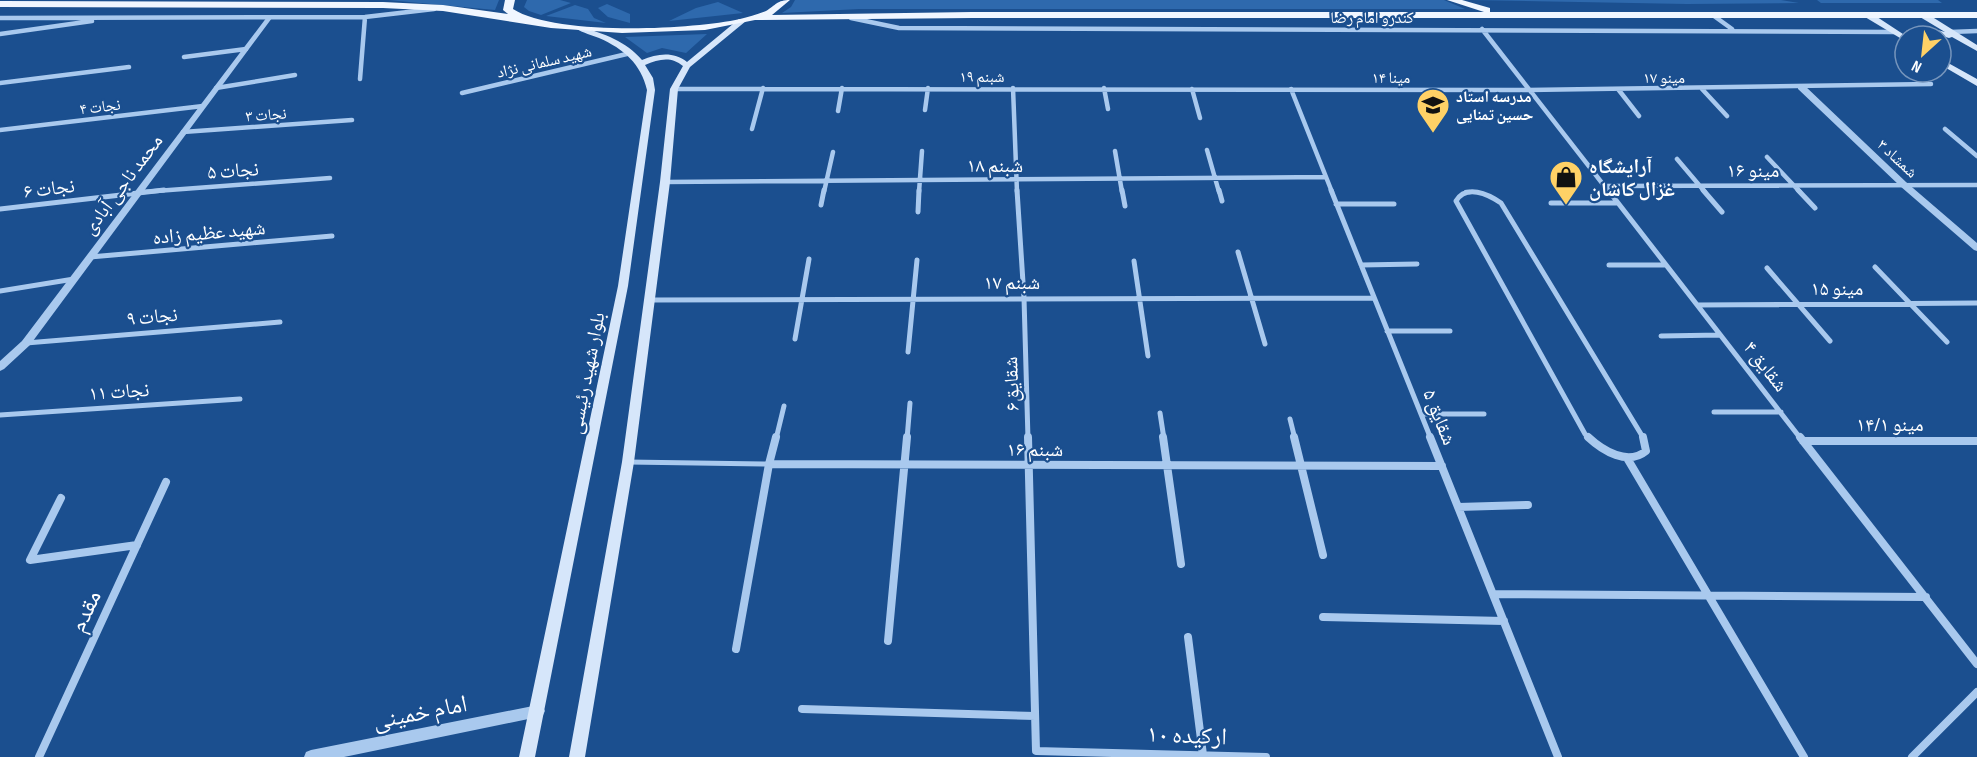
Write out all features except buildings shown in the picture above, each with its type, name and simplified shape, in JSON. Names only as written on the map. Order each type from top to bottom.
[{"type":"main road","points":[[510,0],[508,10],[527,20]]},
{"type":"main road","points":[[0,4],[383,5],[442,9],[581,29],[658,29],[757,18],[775,11],[785,0]]},
{"type":"main road","points":[[1452,0],[1482,9],[1586,16]]},
{"type":"main road","points":[[757,18],[972,15],[1977,15]]},
{"type":"main road","points":[[1868,15],[1893,31]]},
{"type":"main road","points":[[1923,15],[1937,24]]},
{"type":"main road","points":[[577,757],[628,462],[651,300],[674,89],[687,66],[742,21]]},
{"type":"main road","name":"بلوار شهید رئیسی","points":[[527,757],[623,286],[651,90],[648,76],[631,53],[603,36],[581,29]]},
{"type":"main road","points":[[1953,34],[1977,49]]},
{"type":"main road","points":[[1953,39],[1967,43]]},
{"type":"main road","points":[[640,64],[661,57],[680,59],[687,66]]},
{"type":"main road","points":[[1953,68],[1977,83]]},
{"type":"street","points":[[0,18],[365,17],[442,9]]},
{"type":"street","points":[[1714,16],[1732,29]]},
{"type":"street","points":[[360,80],[365,17]]},
{"type":"street","points":[[0,34],[117,18]]},
{"type":"street","name":"محمد ناجی آبادی","points":[[0,367],[26,343],[269,18]]},
{"type":"street","name":"کندرو امام رضا","points":[[850,18],[899,28],[1732,29],[1893,32]]},
{"type":"street","name":"شقایق ۴","points":[[1482,28],[1977,664]]},
{"type":"street","points":[[1953,32],[1977,31]]},
{"type":"street","points":[[183,57],[246,49]]},
{"type":"street","name":"شهید سلمانی نژاد","points":[[462,93],[631,53]]},
{"type":"street","points":[[0,83],[129,67]]},
{"type":"street","points":[[216,88],[295,75]]},
{"type":"street","name":"مینو ۱۷","points":[[1528,90],[1931,84]]},
{"type":"street","name":"شمشاد ۳","points":[[1801,87],[1903,184],[1977,248]]},
{"type":"street","points":[[752,129],[763,88]]},
{"type":"street","points":[[838,111],[843,88]]},
{"type":"street","points":[[925,110],[928,88]]},
{"type":"street","name":"شقایق۶","points":[[1013,88],[1030,466],[1036,751]]},
{"type":"street","points":[[1104,88],[1108,109]]},
{"type":"street","points":[[1702,88],[1726,116]]},
{"type":"street","name":"شبنم ۱۹","points":[[674,89],[1291,89]]},
{"type":"street","points":[[1192,89],[1200,118]]},
{"type":"street","name":"مینا ۱۴","points":[[1291,89],[1528,90]]},
{"type":"street","name":"شقایق ۵","points":[[1291,89],[1558,757]]},
{"type":"street","points":[[1618,89],[1639,116]]},
{"type":"street","name":"نجات ۴","points":[[0,130],[203,106]]},
{"type":"street","name":"نجات ۳","points":[[183,132],[352,120]]},
{"type":"street","points":[[1945,129],[1977,156]]},
{"type":"street","points":[[1207,150],[1222,201]]},
{"type":"street","points":[[918,212],[922,151]]},
{"type":"street","points":[[1115,151],[1125,206]]},
{"type":"street","points":[[821,205],[833,152]]},
{"type":"street","points":[[1767,157],[1815,208]]},
{"type":"street","points":[[1677,159],[1722,212]]},
{"type":"street","name":"شبنم ۱۸","points":[[665,182],[1325,177]]},
{"type":"street","name":"نجات ۵","points":[[138,192],[330,178]]},
{"type":"street","name":"مینو ۱۶","points":[[1604,186],[1977,184]]},
{"type":"street","points":[[1627,458],[1639,457],[1646,451],[1644,438],[1501,203],[1491,196],[1478,192],[1467,191],[1460,194],[1456,201],[1585,434],[1600,449],[1627,458],[1804,757]]},
{"type":"street","name":"نجات ۶","points":[[0,209],[138,192]]},
{"type":"street","points":[[1551,203],[1617,203]]},
{"type":"street","points":[[1336,204],[1394,204]]},
{"type":"street","name":"شهید عظیم زاده","points":[[90,257],[332,236]]},
{"type":"street","points":[[1238,252],[1265,344]]},
{"type":"street","points":[[795,339],[809,259]]},
{"type":"street","points":[[908,352],[917,260]]},
{"type":"street","points":[[1134,261],[1148,356]]},
{"type":"street","points":[[1361,265],[1417,264]]},
{"type":"street","points":[[1609,265],[1666,265]]},
{"type":"street","points":[[1875,267],[1947,342]]},
{"type":"street","points":[[1767,268],[1830,342]]},
{"type":"street","points":[[0,291],[74,279]]},
{"type":"street","name":"شبنم ۱۷","points":[[651,300],[1374,298]]},
{"type":"street","name":"مینو ۱۵","points":[[1697,305],[1977,303]]},
{"type":"street","name":"نجات ۹","points":[[26,343],[280,322]]},
{"type":"street","points":[[1387,331],[1450,331]]},
{"type":"street","points":[[1661,336],[1720,335]]},
{"type":"street","name":"نجات ۱۱","points":[[0,415],[240,399]]},
{"type":"street","points":[[888,641],[910,403]]},
{"type":"street","points":[[736,649],[769,464],[784,406]]},
{"type":"street","points":[[1160,412],[1181,564]]},
{"type":"street","points":[[1714,412],[1780,412]]},
{"type":"street","points":[[1421,414],[1484,414]]},
{"type":"street","points":[[1290,419],[1323,555]]},
{"type":"street","name":"مینو ۱۴/۱","points":[[1803,441],[1977,441]]},
{"type":"street","name":"شبنم ۱۶","points":[[769,464],[1442,466]]},
{"type":"street","name":"مقدم","points":[[39,757],[166,482]]},
{"type":"street","points":[[61,498],[30,560],[137,544]]},
{"type":"street","points":[[1458,507],[1528,505]]},
{"type":"street","points":[[1493,594],[1926,597]]},
{"type":"street","points":[[1323,617],[1504,621]]},
{"type":"street","points":[[1188,637],[1203,755]]},
{"type":"street","points":[[1912,757],[1977,692]]},
{"type":"street","points":[[801,709],[1035,716]]},
{"type":"street","name":"امام خمینی","points":[[310,757],[538,711]]},
{"type":"street","name":"ارکیده ۱۰","points":[[1036,751],[1108,755],[1266,757]]},
{"type":"lane","name":"شبنم ۱۶","points":[[628,462],[769,464]]},
{"type":"shaded area","points":[[388,0],[499,0],[495,10]]},
{"type":"shaded area","points":[[527,0],[560,0],[571,3],[541,15],[524,7]]},
{"type":"shaded area","points":[[795,0],[1444,0],[1465,9],[859,9],[782,13],[791,7]]},
{"type":"shaded area","points":[[1471,0],[1781,0],[1799,3],[1687,4]]},
{"type":"shaded area","points":[[1817,0],[1938,0],[1942,3],[1821,3]]},
{"type":"shaded area","points":[[718,2],[743,13],[669,21],[696,8]]},
{"type":"shaded area","points":[[607,4],[630,14],[630,23],[608,17],[598,8]]},
{"type":"shaded area","points":[[575,5],[588,9],[594,18],[606,23],[546,16]]},
{"type":"shaded area","points":[[707,34],[686,53],[662,48],[647,53],[625,37]]},
{"type":"place","name":"مدرسه استاد حسین تمنایی","points":[[1433,134]]},
{"type":"place","name":"آرایشگاه غزال کاشان","points":[[1566,206]]}]
